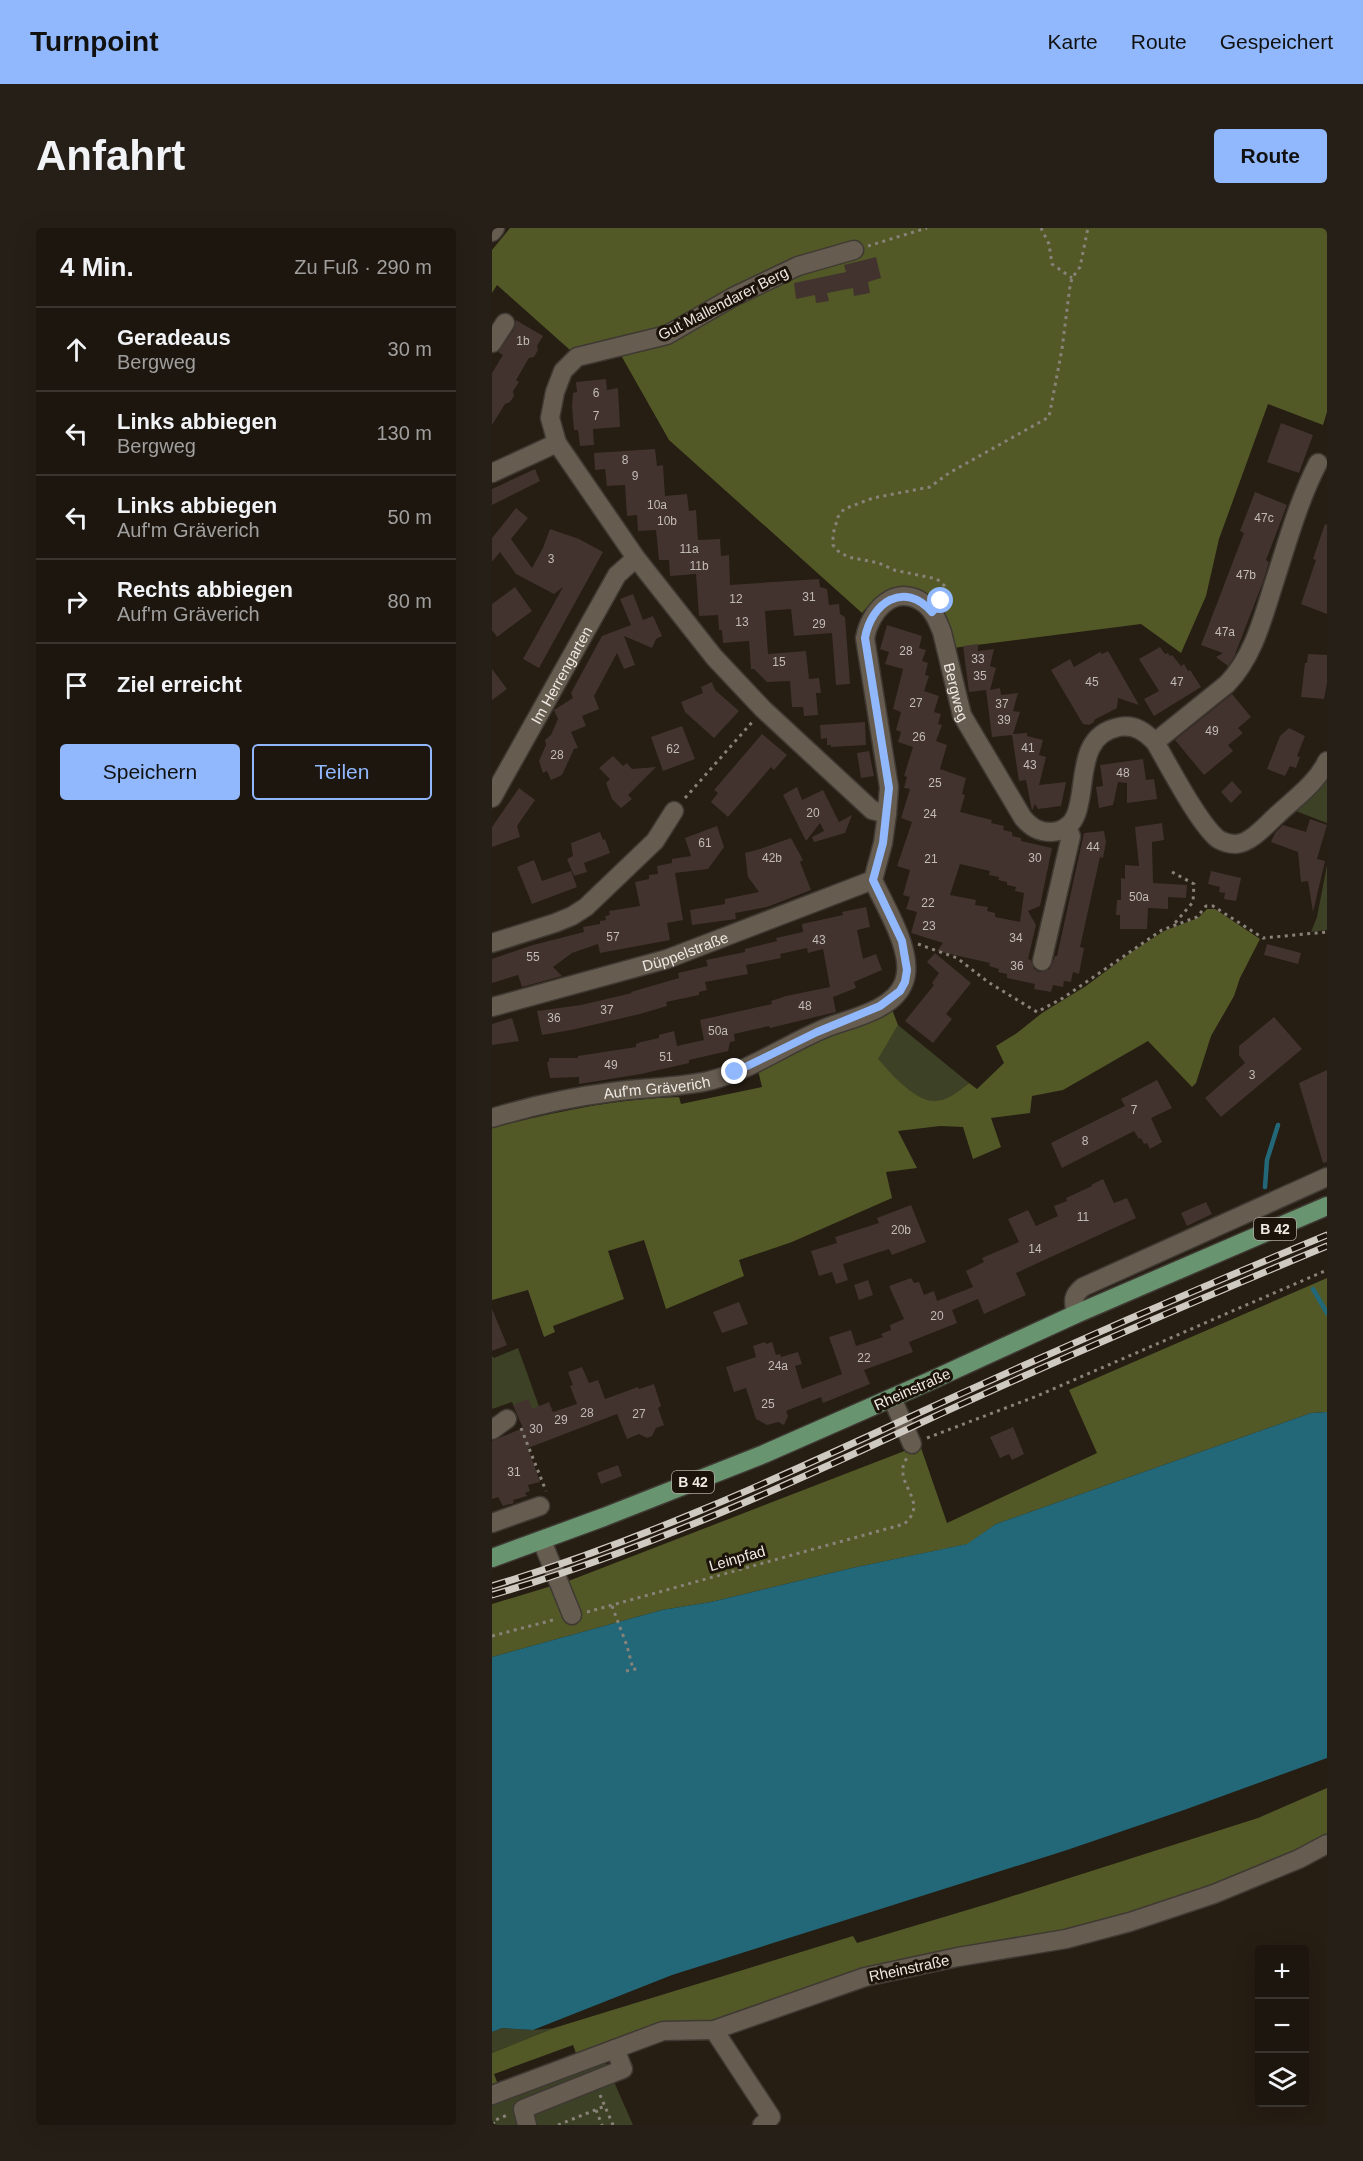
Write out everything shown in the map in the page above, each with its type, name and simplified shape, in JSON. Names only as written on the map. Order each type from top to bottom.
[{"type":"main road","name":"Rheinstraße","points":[[492,1558],[764,1454],[1076,1314],[1327,1206]]},
{"type":"street","points":[[492,232],[495,228]]},
{"type":"street","name":"Gut Mallendarer Berg","points":[[557,443],[550,418],[555,392],[563,371],[576,357],[667,335],[733,297],[798,266],[854,249]]},
{"type":"street","points":[[492,343],[505,323]]},
{"type":"street","points":[[492,473],[557,443],[636,558],[714,657],[763,709],[872,810],[887,814]]},
{"type":"street","points":[[1155,742],[1227,684],[1236,675],[1247,657],[1260,628],[1304,491],[1318,463]]},
{"type":"street","name":"Im Herrengarten","points":[[492,798],[617,575],[636,558]]},
{"type":"street","points":[[873,880],[883,843],[889,788],[866,647],[867,627],[877,609],[892,599],[909,597],[926,604],[932,612]]},
{"type":"street","name":"Bergweg","points":[[932,612],[942,632],[962,715],[1023,818],[1039,831],[1057,831],[1066,827]]},
{"type":"street","points":[[1042,961],[1071,836],[1066,827],[1072,822],[1079,806],[1087,753],[1093,742],[1111,728],[1124,726],[1145,731],[1155,742],[1204,822],[1218,838],[1227,843],[1237,844],[1249,839],[1262,829],[1316,778],[1327,761]]},
{"type":"street","points":[[492,943],[555,923],[579,911],[602,893],[655,841],[674,811]]},
{"type":"street","name":"Auf'm Gräverich","points":[[492,1118],[515,1111],[612,1092],[677,1087],[735,1072],[817,1032],[891,1000],[905,982],[907,970],[902,941],[873,880]]},
{"type":"street","name":"Düppelstraße","points":[[492,1007],[667,959],[873,880]]},
{"type":"street","points":[[1076,1314],[1073,1301],[1075,1294],[1083,1287],[1322,1179],[1327,1206]]},
{"type":"street","points":[[892,1398],[912,1444]]},
{"type":"street","points":[[492,1523],[543,1499]]},
{"type":"street","points":[[542,1540],[572,1615]]},
{"type":"street","name":"Rheinstraße","points":[[492,2095],[663,2031],[714,2030],[865,1977],[958,1957],[1066,1939],[1130,1922],[1214,1894],[1299,1859],[1327,1844]]},
{"type":"street","points":[[714,2030],[771,2117],[762,2125]]},
{"type":"street","points":[[527,2125],[523,2109],[622,2070],[615,2049]]},
{"type":"path","points":[[854,249],[927,228]]},
{"type":"path","points":[[1041,228],[1048,244],[1052,264],[1072,278]]},
{"type":"path","points":[[932,612],[944,596],[946,587],[943,583],[910,572],[894,570],[879,563],[848,557],[838,551],[833,545],[833,534],[838,517],[844,509],[873,498],[930,487],[949,473],[1049,417],[1072,278],[1080,267],[1088,228]]},
{"type":"path","points":[[674,811],[763,709]]},
{"type":"path","points":[[1172,872],[1194,884],[1193,902],[1174,925]]},
{"type":"path","points":[[902,941],[909,941],[957,958],[988,982],[1037,1012],[1063,998],[1162,930],[1197,917],[1206,906],[1213,906],[1263,938],[1327,932]]},
{"type":"path","points":[[912,1444],[1037,1396],[1327,1270]]},
{"type":"path","points":[[499,1424],[521,1428],[543,1499]]},
{"type":"path","name":"Leinpfad","points":[[492,1636],[612,1606],[904,1524],[914,1511],[902,1469],[912,1444]]},
{"type":"path","points":[[612,1606],[633,1669]]},
{"type":"path","points":[[626,1671],[640,1668]]},
{"type":"path","points":[[593,2080],[613,2125]]},
{"type":"path","points":[[558,2125],[605,2106]]},
{"type":"path","points":[[596,2109],[602,2125]]},
{"type":"path","points":[[502,2117],[504,2125]]},
{"type":"green space","points":[[510,228],[1327,228],[1327,412],[1323,425],[1268,404],[1219,539],[1206,596],[1181,653],[1141,624],[953,648],[946,616],[935,601],[913,589],[891,589],[875,599],[862,613],[669,440],[614,343],[570,350],[497,285],[492,293],[492,250]]},
{"type":"green space","points":[[1327,776],[1327,823],[1293,810]]},
{"type":"green space","points":[[1327,865],[1327,930],[1311,932],[1317,917]]},
{"type":"green space","points":[[1207,909],[1215,909],[1260,939],[1240,978],[1234,996],[1211,1036],[1196,1083],[1192,1087],[1148,1041],[1063,1090],[1032,1096],[1030,1113],[991,1118],[1001,1147],[973,1159],[963,1127],[940,1126],[898,1131],[917,1168],[886,1172],[892,1198],[792,1242],[739,1260],[744,1276],[666,1309],[644,1240],[608,1251],[624,1299],[553,1326],[555,1332],[544,1337],[528,1290],[492,1300],[492,1128],[608,1103],[679,1097],[681,1104],[762,1087],[757,1066],[891,1007],[898,1025],[878,1059],[911,1092],[927,1100],[935,1101],[953,1095],[969,1083],[977,1089],[1004,1063],[996,1046],[1042,1013],[1086,986],[1133,951],[1164,931],[1198,918]]},
{"type":"green space","points":[[898,1025],[969,1083],[949,1097],[935,1102],[927,1101],[911,1092],[877,1059]]},
{"type":"green space","points":[[1327,1278],[1327,1412],[1311,1413],[996,1524],[968,1544],[852,1568],[711,1602],[662,1610],[492,1657],[492,1604],[571,1580],[920,1445],[947,1523],[1097,1453],[1069,1390]]},
{"type":"green space","points":[[518,1348],[541,1412],[520,1421],[512,1402],[492,1409],[492,1356],[494,1358]]},
{"type":"green space","points":[[1327,1788],[1327,1835],[1222,1887],[1129,1918],[577,2056],[573,2045],[494,2074],[499,2087],[492,2089],[492,2053],[554,2028],[853,1936],[857,1943],[994,1902],[1258,1818]]},
{"type":"green space","points":[[502,2028],[533,2030],[554,2028],[492,2053],[492,2032]]},
{"type":"green space","points":[[604,2059],[633,2125],[492,2125],[492,2102]]},
{"type":"water","points":[[1327,1412],[1327,1758],[1067,1850],[672,1975],[533,2030],[502,2028],[492,2032],[492,1657],[662,1610],[711,1602],[852,1568],[967,1544],[996,1524],[1311,1413]]},
{"type":"building","points":[[876,257],[881,278],[868,282],[870,293],[854,296],[853,288],[827,293],[829,301],[816,303],[815,295],[796,299],[794,283],[846,272],[844,265]]},
{"type":"building","points":[[516,320],[543,336],[534,357],[529,358],[516,380],[519,382],[513,391],[514,396],[510,402],[505,404],[492,425],[492,373],[503,355],[498,352],[514,329]]},
{"type":"building","points":[[606,379],[607,390],[618,388],[620,427],[593,429],[594,445],[580,446],[578,430],[574,430],[572,406],[573,393],[577,392],[576,382]]},
{"type":"building","points":[[1281,423],[1313,435],[1299,473],[1267,462]]},
{"type":"building","points":[[655,449],[657,466],[663,465],[665,496],[687,494],[689,511],[696,510],[698,540],[720,539],[721,556],[729,555],[730,585],[819,579],[820,587],[827,589],[829,605],[839,604],[840,614],[845,617],[850,684],[836,685],[832,633],[794,636],[791,609],[765,611],[768,654],[806,651],[809,679],[819,678],[821,693],[816,693],[818,715],[804,716],[803,707],[792,707],[790,681],[767,682],[754,669],[751,669],[749,641],[723,643],[718,615],[699,616],[696,574],[670,576],[669,560],[659,560],[656,530],[638,531],[637,515],[627,516],[625,485],[607,486],[605,469],[595,470],[594,453]]},
{"type":"building","points":[[535,469],[540,481],[492,505],[492,489]]},
{"type":"building","points":[[1255,492],[1287,505],[1266,560],[1269,562],[1263,582],[1234,657],[1228,666],[1216,657],[1223,653],[1201,645],[1244,533],[1240,531]]},
{"type":"building","points":[[516,508],[528,518],[511,539],[532,568],[550,529],[579,539],[603,552],[539,668],[523,659],[563,587],[554,594],[516,574],[500,552],[492,562],[492,538]]},
{"type":"building","points":[[1325,524],[1327,525],[1327,614],[1301,604]]},
{"type":"building","points":[[515,587],[532,611],[497,637],[492,630],[492,604]]},
{"type":"building","points":[[633,594],[643,620],[653,616],[662,636],[656,639],[652,648],[624,636],[635,665],[624,669],[617,653],[594,696],[599,709],[582,716],[586,726],[571,732],[578,748],[574,749],[562,775],[551,780],[547,771],[543,773],[539,761],[546,745],[545,740],[551,735],[558,719],[554,710],[573,698],[571,693],[602,636],[631,625],[620,599]]},
{"type":"building","points":[[887,625],[922,636],[919,648],[926,650],[922,661],[928,663],[925,675],[929,676],[924,691],[939,696],[934,712],[941,714],[938,724],[942,725],[936,741],[947,745],[940,769],[966,778],[962,794],[965,795],[960,812],[992,820],[991,823],[1004,826],[1003,830],[1012,832],[1012,836],[1021,838],[1021,841],[1052,848],[1040,906],[1028,911],[1036,925],[1028,959],[1031,960],[1034,969],[1039,972],[1050,969],[1057,956],[1084,833],[1104,831],[1106,842],[1103,858],[1100,857],[1080,947],[1084,948],[1079,974],[1073,972],[1071,982],[1064,981],[1063,987],[1053,985],[1051,992],[1034,989],[1035,984],[1007,978],[1007,974],[998,972],[999,969],[989,966],[990,963],[937,951],[943,943],[911,933],[917,912],[906,909],[910,897],[903,895],[910,870],[897,866],[912,822],[901,818],[910,789],[904,788],[907,777],[904,776],[913,747],[898,742],[901,732],[896,730],[901,712],[893,709],[903,669],[885,664],[889,652],[880,649]],"holes":[[[960,864],[990,871],[989,875],[999,877],[998,880],[1016,887],[1015,891],[1024,893],[1020,922],[995,917],[995,913],[987,911],[988,907],[975,905],[976,900],[950,895]]]},
{"type":"building","points":[[978,644],[978,651],[994,649],[990,666],[996,668],[990,690],[1000,688],[1001,695],[1018,693],[1013,711],[1020,712],[1013,734],[1027,733],[1027,736],[1043,740],[1039,755],[1046,757],[1039,785],[1066,782],[1061,806],[1038,809],[1035,804],[1032,811],[1026,780],[1019,781],[1012,735],[992,737],[986,690],[969,692],[963,646]]},
{"type":"building","points":[[1160,647],[1165,654],[1172,655],[1181,666],[1184,664],[1201,687],[1154,716],[1144,699],[1159,691],[1139,659]]},
{"type":"building","points":[[1108,651],[1139,705],[1118,698],[1117,708],[1089,725],[1083,724],[1051,670],[1070,659],[1074,667],[1100,652],[1102,654]]},
{"type":"building","points":[[1308,654],[1327,655],[1327,683],[1324,699],[1301,697]]},
{"type":"building","points":[[492,669],[507,689],[492,700]]},
{"type":"building","points":[[712,682],[715,690],[739,711],[714,738],[685,712],[681,702],[703,693],[701,687]]},
{"type":"building","points":[[1232,694],[1251,717],[1238,728],[1243,733],[1228,745],[1233,751],[1204,775],[1175,740]]},
{"type":"building","points":[[865,722],[866,745],[831,747],[827,745],[827,738],[821,739],[820,725]]},
{"type":"building","points":[[682,726],[695,759],[663,771],[651,737]]},
{"type":"building","points":[[1289,728],[1305,736],[1297,756],[1300,757],[1296,768],[1290,766],[1285,776],[1267,769],[1280,736]]},
{"type":"building","points":[[762,734],[787,755],[774,770],[771,767],[728,817],[711,802],[718,793],[714,790]]},
{"type":"building","points":[[869,751],[874,776],[861,778],[857,753]]},
{"type":"building","points":[[613,756],[623,766],[627,763],[632,769],[656,767],[628,795],[632,799],[621,808],[612,799],[606,783],[610,779],[599,768]]},
{"type":"building","points":[[1143,759],[1146,780],[1154,779],[1157,799],[1127,803],[1127,783],[1118,782],[1113,805],[1099,808],[1096,787],[1103,786],[1100,765]]},
{"type":"building","points":[[1232,781],[1242,792],[1231,803],[1221,792]]},
{"type":"building","points":[[797,787],[802,800],[823,790],[839,822],[852,815],[845,833],[814,842],[812,837],[824,831],[820,823],[806,841],[783,795]]},
{"type":"building","points":[[519,788],[535,800],[517,826],[520,837],[492,847],[492,827]]},
{"type":"building","points":[[1310,819],[1327,825],[1317,859],[1325,861],[1313,912],[1308,881],[1301,882],[1298,852],[1271,842],[1275,833],[1283,825],[1306,832]]},
{"type":"building","points":[[1162,823],[1164,840],[1152,842],[1153,883],[1187,885],[1186,898],[1168,897],[1168,909],[1148,908],[1147,929],[1120,929],[1120,915],[1116,915],[1117,900],[1121,900],[1121,878],[1125,879],[1125,865],[1139,866],[1135,827]]},
{"type":"building","points":[[717,826],[724,847],[708,869],[675,873],[683,920],[667,923],[670,940],[600,953],[598,944],[572,953],[553,967],[562,976],[522,987],[518,975],[492,983],[492,959],[533,945],[584,932],[583,927],[600,924],[600,921],[606,920],[605,916],[610,915],[609,911],[640,906],[635,882],[649,879],[649,875],[658,874],[657,866],[672,863],[672,859],[691,856],[685,838]]},
{"type":"building","points":[[600,832],[610,853],[584,863],[587,872],[574,876],[567,859],[573,856],[571,843]]},
{"type":"building","points":[[791,838],[803,860],[800,862],[811,890],[767,907],[735,913],[736,919],[692,925],[690,910],[725,904],[725,899],[759,892],[748,877],[745,853]]},
{"type":"building","points":[[534,860],[542,881],[571,871],[577,887],[532,904],[517,867]]},
{"type":"building","points":[[1211,871],[1241,878],[1236,901],[1224,899],[1225,893],[1219,892],[1220,887],[1208,884]]},
{"type":"building","points":[[866,907],[870,927],[857,930],[863,959],[876,954],[882,970],[854,982],[856,988],[833,997],[836,1012],[734,1034],[735,1041],[730,1042],[728,1051],[689,1060],[689,1063],[641,1074],[579,1084],[579,1077],[550,1078],[547,1062],[549,1058],[578,1058],[578,1056],[636,1047],[636,1044],[674,1031],[677,1046],[704,1040],[700,1020],[772,1004],[771,1001],[786,996],[830,987],[823,949],[808,953],[807,948],[780,954],[781,958],[746,965],[748,974],[705,982],[707,990],[699,992],[699,995],[666,1002],[667,1006],[640,1014],[571,1030],[542,1035],[537,1011],[581,1005],[632,993],[679,978],[678,973],[708,966],[706,960],[745,952],[745,949],[777,941],[776,938],[803,932],[802,924],[843,915],[842,912]]},
{"type":"building","points":[[1267,944],[1301,953],[1298,964],[1264,955]]},
{"type":"building","points":[[935,953],[971,983],[946,1014],[952,1019],[933,1043],[905,1021],[934,985],[932,983],[939,973],[927,962]]},
{"type":"building","points":[[1274,1017],[1302,1049],[1221,1117],[1205,1098],[1245,1063],[1239,1055],[1239,1046]]},
{"type":"building","points":[[512,1018],[519,1041],[492,1045],[492,1024]]},
{"type":"building","points":[[1327,1070],[1327,1162],[1323,1163],[1299,1083]]},
{"type":"building","points":[[1157,1080],[1172,1108],[1151,1118],[1162,1142],[1150,1149],[1134,1131],[1062,1168],[1051,1143],[1125,1106],[1121,1099]]},
{"type":"building","points":[[1103,1179],[1114,1203],[1127,1198],[1136,1218],[1016,1273],[1026,1295],[984,1314],[978,1299],[952,1310],[957,1323],[909,1342],[913,1352],[864,1370],[870,1384],[823,1403],[821,1397],[786,1411],[788,1416],[784,1425],[778,1422],[767,1425],[756,1419],[746,1388],[734,1392],[726,1367],[756,1357],[753,1346],[765,1342],[766,1344],[772,1342],[776,1355],[780,1354],[781,1357],[798,1352],[802,1364],[795,1366],[802,1389],[842,1374],[829,1337],[851,1330],[856,1346],[883,1337],[881,1334],[891,1330],[890,1325],[904,1319],[889,1286],[911,1278],[914,1283],[919,1282],[924,1295],[934,1291],[937,1301],[973,1287],[966,1271],[984,1262],[982,1258],[1019,1242],[1008,1219],[1028,1210],[1036,1226],[1058,1216],[1054,1206],[1067,1201],[1066,1198]]},
{"type":"building","points":[[1206,1202],[1212,1214],[1187,1226],[1181,1213]]},
{"type":"building","points":[[911,1205],[926,1242],[892,1255],[889,1249],[843,1264],[848,1280],[836,1284],[832,1272],[819,1276],[811,1251],[837,1243],[835,1237],[879,1223],[877,1218]]},
{"type":"building","points":[[868,1280],[873,1295],[859,1300],[854,1285]]},
{"type":"building","points":[[739,1302],[748,1324],[722,1333],[713,1312]]},
{"type":"building","points":[[492,1309],[507,1345],[492,1351]]},
{"type":"building","points":[[582,1367],[589,1383],[598,1380],[605,1399],[638,1387],[639,1389],[654,1384],[661,1406],[658,1408],[664,1425],[656,1428],[652,1436],[647,1438],[639,1434],[627,1439],[617,1414],[528,1448],[540,1482],[528,1485],[530,1491],[525,1493],[527,1496],[503,1506],[498,1497],[492,1499],[492,1441],[523,1428],[513,1405],[528,1399],[532,1409],[549,1402],[553,1412],[577,1404],[570,1386],[573,1385],[568,1372]]},
{"type":"building","points":[[1013,1427],[1024,1454],[1012,1460],[1009,1454],[1000,1458],[990,1437]]},
{"type":"building","points":[[618,1465],[622,1476],[601,1484],[597,1473]]},
{"type":"waterway","points":[[1265,1187],[1267,1160],[1278,1125]]},
{"type":"waterway","points":[[1313,1289],[1327,1313]]},
{"type":"railway","points":[[492,1586],[599,1550],[704,1509],[1065,1347],[1327,1235]]},
{"type":"railway","points":[[492,1595],[600,1560],[706,1519],[811,1474],[1068,1357],[1327,1246]]},
{"type":"route","points":[[735,1072],[817,1032],[880,1006],[891,1000],[905,982],[907,970],[902,941],[873,880],[883,843],[889,788],[865,638],[871,617],[884,603],[892,599],[909,597],[926,604],[932,612],[941,601]]}]
